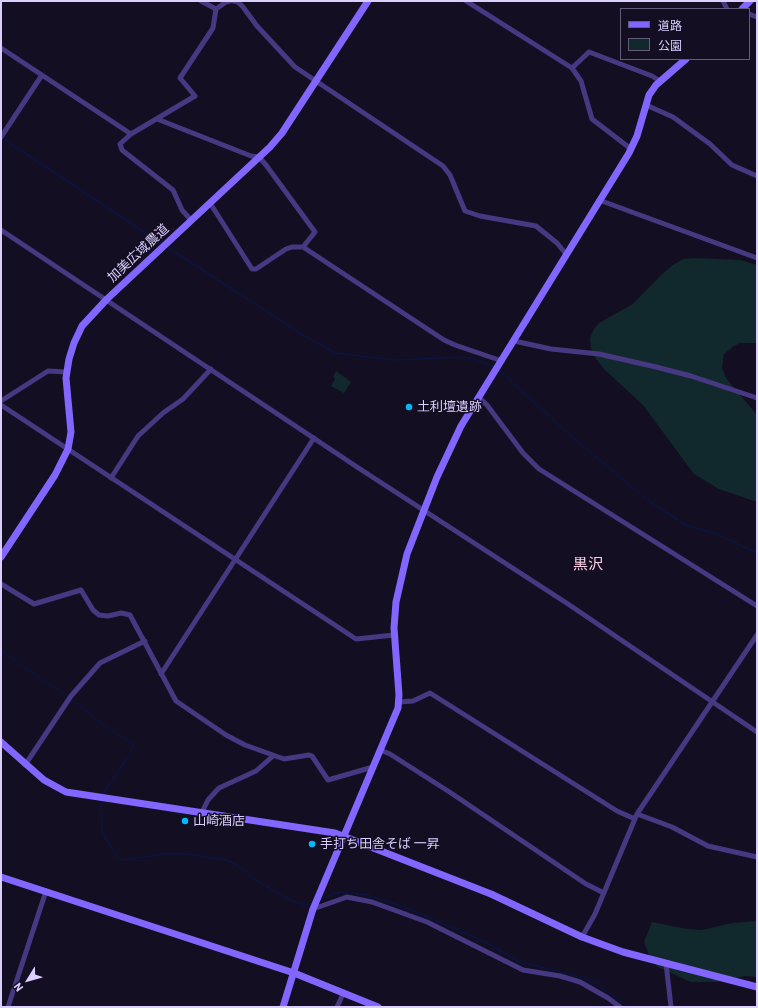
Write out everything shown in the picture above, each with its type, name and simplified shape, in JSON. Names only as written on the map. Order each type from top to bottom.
[{"type":"street","points":[[201,1],[216,9]]},
{"type":"street","points":[[191,220],[182,210],[173,190],[122,150],[121,142],[131,134],[194,96],[180,78],[213,28],[216,9],[226,2],[232,1],[238,2],[243,6],[288,62],[443,166],[450,175],[465,211],[480,216],[536,226],[557,243],[566,254]]},
{"type":"street","name":"加美広域農道","points":[[1,557],[55,475],[68,449],[71,432],[67,372],[74,343],[82,326],[106,299],[259,157],[282,133],[368,1]]},
{"type":"street","points":[[466,1],[572,68],[581,81],[592,119],[631,149]]},
{"type":"street","points":[[1,48],[131,134]]},
{"type":"street","points":[[572,68],[589,52],[652,76],[660,81]]},
{"type":"street","points":[[283,1007],[316,904],[399,702],[394,618],[403,568],[424,510],[453,441],[631,149],[637,136],[649,95],[660,81],[685,60]]},
{"type":"street","points":[[1,137],[42,75]]},
{"type":"street","points":[[646,105],[673,117],[710,144],[732,164],[757,176]]},
{"type":"street","points":[[157,119],[252,156],[259,157],[266,164],[315,232],[303,247]]},
{"type":"street","points":[[599,200],[757,258]]},
{"type":"street","points":[[210,203],[252,269],[256,269],[286,249],[292,247],[303,247],[444,340],[501,363]]},
{"type":"street","points":[[1,230],[314,438],[568,604],[757,732]]},
{"type":"street","points":[[514,341],[551,349],[599,354],[656,367],[691,376],[757,398]]},
{"type":"street","points":[[111,478],[138,436],[163,413],[178,403],[211,369]]},
{"type":"street","points":[[1,401],[48,371],[67,372]]},
{"type":"street","points":[[479,398],[487,405],[523,453],[539,469],[757,606]]},
{"type":"street","points":[[1,405],[356,640],[394,635]]},
{"type":"street","points":[[162,674],[314,438]]},
{"type":"street","points":[[1,584],[34,604],[81,590],[93,610],[99,615],[108,616],[121,613],[130,615],[176,701],[226,735],[245,745],[287,760],[309,755],[312,756],[328,780],[373,767]]},
{"type":"street","points":[[582,937],[595,914],[636,817],[757,635]]},
{"type":"street","points":[[25,765],[71,696],[100,663],[145,642]]},
{"type":"street","points":[[399,702],[414,701],[430,693],[617,811],[672,827],[708,846],[757,857]]},
{"type":"street","points":[[1,742],[25,765],[44,780],[59,789],[76,794],[335,833],[344,838],[491,894],[582,937],[623,952],[757,987]]},
{"type":"street","points":[[380,750],[390,754],[451,793],[586,884],[604,893]]},
{"type":"street","points":[[202,812],[208,800],[219,788],[256,771],[273,756]]},
{"type":"street","points":[[1,876],[294,973],[378,1007]]},
{"type":"street","points":[[8,1007],[46,891]]},
{"type":"street","points":[[316,904],[347,897],[372,902],[427,922],[523,970],[560,976],[590,986],[620,1007]]},
{"type":"street","points":[[666,963],[671,1007]]},
{"type":"street","points":[[337,1007],[343,994]]},
{"type":"green space","points":[[683,259],[741,260],[757,265],[757,343],[740,343],[734,346],[724,354],[722,368],[726,378],[757,415],[757,502],[719,489],[694,474],[643,405],[604,369],[596,359],[591,348],[590,338],[594,329],[599,323],[633,304],[661,275],[673,265]]},
{"type":"green space","points":[[336,371],[351,382],[344,393],[331,386],[335,379],[333,377]]},
{"type":"green space","points":[[757,921],[757,977],[745,976],[717,982],[691,982],[658,967],[650,958],[644,942],[652,922],[687,929],[702,930],[732,923]]},
{"type":"waterway","points":[[2,138],[162,244]]},
{"type":"waterway","points":[[167,247],[300,333],[335,353],[395,360],[464,357],[475,359],[494,367]]},
{"type":"waterway","points":[[499,370],[571,436],[650,502],[686,525],[717,534],[757,553]]},
{"type":"waterway","points":[[1,651],[133,744],[133,748],[128,757],[102,795]]},
{"type":"waterway","points":[[101,800],[102,832],[118,859],[124,860],[163,854],[186,854],[227,860],[237,865],[256,880],[292,901],[305,905],[312,903]]},
{"type":"waterway","points":[[320,900],[336,893],[344,892],[367,895],[407,908],[485,942],[520,962],[582,977],[596,983],[628,1007]]},
{"type":"place","name":"土利壇遺跡","points":[[409,407]]},
{"type":"place","name":"山崎酒店","points":[[185,821]]},
{"type":"place","name":"手打ち田舎そば 一昇","points":[[312,844]]},
{"type":"district","name":"黒沢","points":[[588,564]]}]
